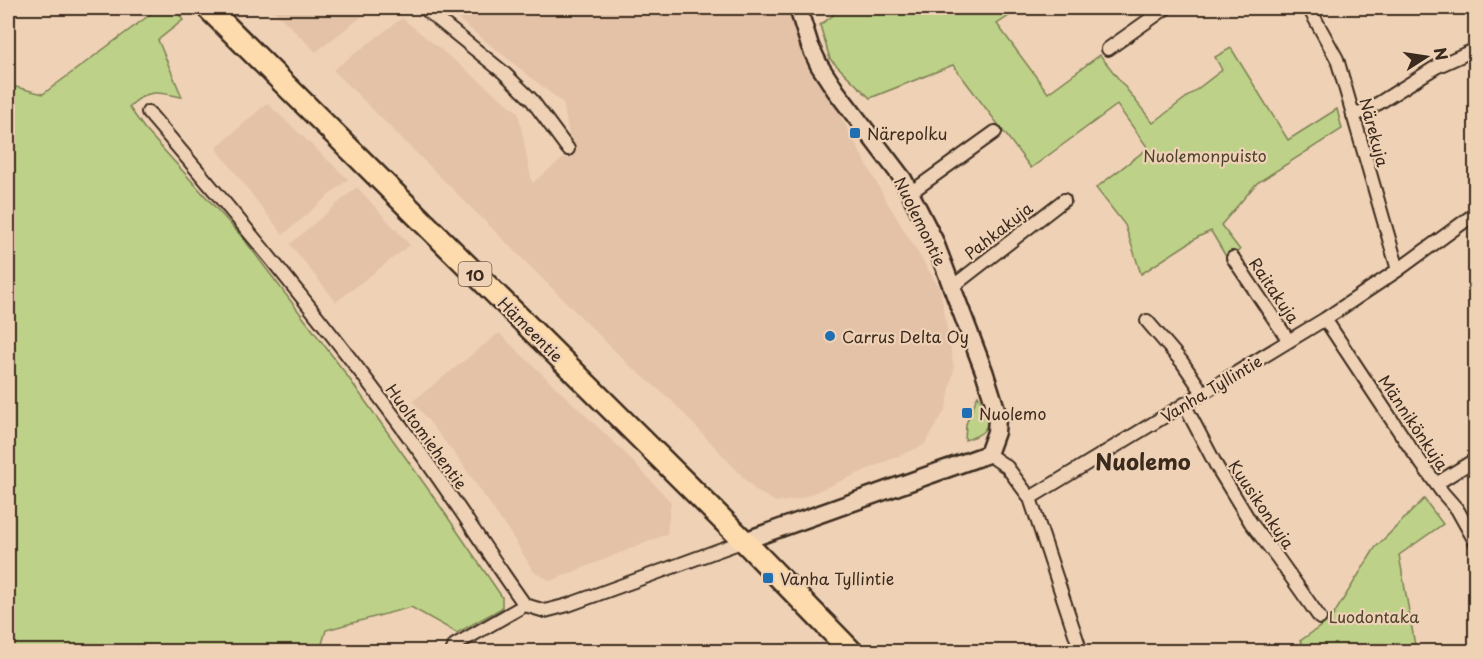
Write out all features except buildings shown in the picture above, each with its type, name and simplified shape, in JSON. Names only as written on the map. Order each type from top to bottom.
[{"type":"highway","name":"Hämeentie","points":[[208,8],[852,651]]},
{"type":"street","points":[[424,8],[503,72],[531,99],[568,149]]},
{"type":"street","name":"Nuolemontie","points":[[798,8],[810,46],[819,65],[903,179],[934,240],[996,409],[998,419],[996,432],[988,454]]},
{"type":"street","points":[[1108,49],[1166,8]]},
{"type":"street","name":"Närekuja","points":[[1309,8],[1337,59],[1398,270]]},
{"type":"street","points":[[1353,116],[1379,103],[1436,67],[1476,49]]},
{"type":"street","name":"Huoltomiehentie","points":[[148,112],[257,240],[347,355],[416,446],[525,604]]},
{"type":"street","points":[[910,193],[995,132]]},
{"type":"street","name":"Pahkakuja","points":[[952,287],[1064,200]]},
{"type":"street","name":"Vanha Tyllintie","points":[[1030,498],[1325,319],[1398,270],[1476,213]]},
{"type":"street","name":"Raitakuja","points":[[1233,258],[1289,341]]},
{"type":"street","name":"Männikönkuja","points":[[1325,319],[1436,484],[1457,509],[1476,543]]},
{"type":"street","points":[[1147,321],[1182,362],[1203,393]]},
{"type":"street","name":"Kuusikonkuja","points":[[1184,404],[1217,467],[1251,523],[1320,618]]},
{"type":"street","points":[[452,651],[455,645],[525,604],[544,611],[568,605],[988,454],[1007,467],[1030,498],[1082,651]]},
{"type":"street","points":[[1436,484],[1476,459]]},
{"type":"shaded area","points":[[271,8],[373,8],[316,52]]},
{"type":"shaded area","points":[[444,8],[788,8],[800,41],[886,200],[940,289],[954,368],[946,409],[924,445],[797,500],[776,502],[756,491],[670,399],[630,366],[333,70],[402,18],[518,112],[532,183],[572,151],[563,103]]},
{"type":"shaded area","points":[[267,103],[348,179],[283,235],[216,148]]},
{"type":"shaded area","points":[[357,187],[410,245],[336,302],[290,244]]},
{"type":"shaded area","points":[[499,333],[620,448],[671,502],[667,534],[551,581],[534,572],[460,461],[413,401]]},
{"type":"green space","points":[[159,8],[175,8],[183,20],[158,40],[182,97],[148,94],[129,107],[144,128],[243,238],[343,370],[502,597],[502,608],[457,633],[411,607],[326,630],[320,651],[8,651],[8,85],[43,94]]},
{"type":"green space","name":"Nuolemonpuisto","points":[[843,8],[1021,8],[997,24],[1048,93],[1100,55],[1153,123],[1222,70],[1215,57],[1231,48],[1288,140],[1337,109],[1342,129],[1257,183],[1221,225],[1240,250],[1228,260],[1211,231],[1141,274],[1125,225],[1096,188],[1148,148],[1117,105],[1031,168],[953,65],[870,98],[830,59],[820,25]]},
{"type":"green space","points":[[978,395],[985,411],[987,424],[981,433],[965,440],[966,424]]},
{"type":"green space","name":"Luodontaka","points":[[1424,499],[1443,524],[1399,555],[1416,651],[1307,651],[1300,641],[1331,619],[1375,548]]},
{"type":"place","name":"Närepolku","points":[[855,133]]},
{"type":"place","name":"Carrus Delta Oy","points":[[830,336]]},
{"type":"place","name":"Nuolemo","points":[[967,413]]},
{"type":"place","name":"Vanha Tyllintie","points":[[768,578]]},
{"type":"district","name":"Nuolemo","points":[[1143,460]]}]
